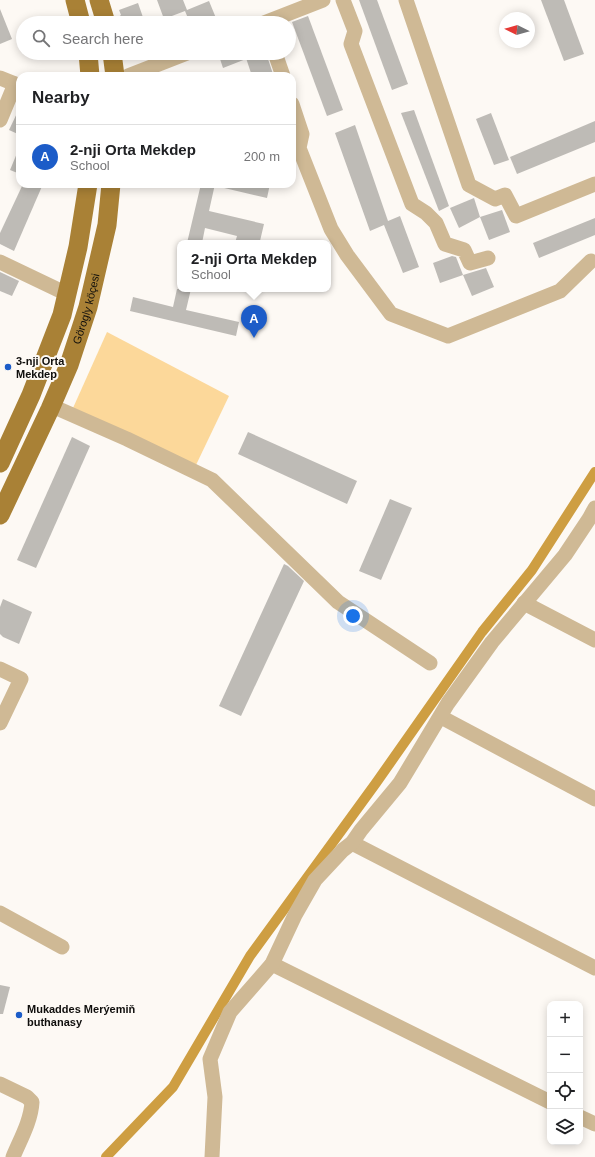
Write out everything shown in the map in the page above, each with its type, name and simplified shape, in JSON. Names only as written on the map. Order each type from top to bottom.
[{"type":"main road","points":[[75,0],[79,16]]},
{"type":"main road","points":[[99,0],[104,16]]},
{"type":"main road","points":[[89,60],[90,72]]},
{"type":"main road","points":[[113,60],[114,72]]},
{"type":"main road","name":"Görogly köçesi","points":[[0,463],[31,395],[62,315],[78,247],[87,188]]},
{"type":"main road","name":"Görogly köçesi","points":[[0,515],[52,406],[69,365],[88,307],[107,225],[111,188]]},
{"type":"street","points":[[343,0],[355,31],[351,44],[412,204],[426,213],[436,223],[445,244],[464,250],[470,263],[488,258]]},
{"type":"street","points":[[406,0],[469,184],[494,199],[506,195],[516,216],[595,184]]},
{"type":"street","points":[[281,16],[316,1]]},
{"type":"street","points":[[138,72],[169,60]]},
{"type":"street","points":[[277,60],[282,72]]},
{"type":"street","points":[[0,78],[16,84]]},
{"type":"street","points":[[0,120],[16,89]]},
{"type":"street","points":[[296,116],[302,134],[299,148],[331,230],[347,255],[391,314],[448,336],[560,291],[590,262]]},
{"type":"street","points":[[0,262],[67,294]]},
{"type":"street","points":[[52,406],[127,439],[212,480],[338,602],[430,663]]},
{"type":"street","points":[[212,1157],[214,1097],[210,1058],[230,1012],[272,964],[295,915],[315,880],[343,850],[352,843],[400,783],[448,703],[492,642],[565,556],[595,508]]},
{"type":"street","points":[[524,603],[595,640]]},
{"type":"street","points":[[0,669],[21,679],[0,723]]},
{"type":"street","points":[[441,716],[595,799]]},
{"type":"street","points":[[352,843],[595,968]]},
{"type":"street","points":[[0,913],[62,947]]},
{"type":"street","points":[[272,964],[547,1101]]},
{"type":"street","points":[[0,1084],[28,1097],[32,1102],[32,1109],[27,1124],[13,1157]]},
{"type":"street","points":[[583,1118],[595,1124]]},
{"type":"shaded area","points":[[107,332],[229,396],[196,465],[73,408]]},
{"type":"building","points":[[157,0],[183,0],[187,10],[209,1],[215,16],[187,16],[185,11],[172,16],[163,16]]},
{"type":"building","points":[[359,0],[377,0],[408,84],[392,90]]},
{"type":"building","points":[[541,0],[564,0],[584,54],[564,61]]},
{"type":"building","points":[[138,3],[143,16],[120,16],[121,15],[119,10]]},
{"type":"building","points":[[0,9],[12,39],[0,44]]},
{"type":"building","points":[[308,16],[343,110],[327,116],[296,33],[296,20]]},
{"type":"building","points":[[220,60],[243,60],[223,68]]},
{"type":"building","points":[[247,60],[268,60],[272,72],[251,72]]},
{"type":"building","points":[[414,110],[449,206],[439,211],[401,113]]},
{"type":"building","points":[[491,113],[509,160],[494,165],[476,119]]},
{"type":"building","points":[[16,115],[16,133],[9,130]]},
{"type":"building","points":[[595,121],[595,142],[517,174],[510,157]]},
{"type":"building","points":[[355,125],[388,221],[400,216],[419,267],[403,273],[384,225],[370,231],[335,133]]},
{"type":"building","points":[[16,156],[16,172],[10,170]]},
{"type":"building","points":[[21,188],[41,188],[14,251],[0,244],[0,233]]},
{"type":"building","points":[[200,188],[214,188],[209,211],[264,224],[260,240],[236,240],[237,236],[205,228],[203,240],[188,240]]},
{"type":"building","points":[[224,188],[269,188],[267,198]]},
{"type":"building","points":[[474,198],[480,217],[459,228],[450,208]]},
{"type":"building","points":[[502,210],[510,232],[489,240],[480,217]]},
{"type":"building","points":[[595,218],[595,235],[539,258],[533,243]]},
{"type":"building","points":[[452,256],[456,257],[463,275],[440,283],[433,263]]},
{"type":"building","points":[[486,268],[494,287],[472,296],[463,275]]},
{"type":"building","points":[[0,272],[19,281],[12,296],[0,291]]},
{"type":"building","points":[[177,289],[177,292],[190,292],[186,310],[239,322],[236,336],[130,311],[133,297],[173,307]]},
{"type":"building","points":[[248,432],[357,481],[347,504],[238,454]]},
{"type":"building","points":[[72,437],[90,446],[36,568],[17,560]]},
{"type":"building","points":[[390,499],[412,508],[381,580],[359,571]]},
{"type":"building","points":[[284,564],[304,581],[241,716],[219,706]]},
{"type":"building","points":[[3,599],[32,612],[19,644],[3,637],[0,634],[0,607]]},
{"type":"building","points":[[0,985],[10,987],[3,1014],[0,1014]]},
{"type":"waterway","points":[[106,1157],[173,1087],[250,956],[376,783],[482,632],[532,570],[595,472]]},
{"type":"place","name":"2-nji Orta Mekdep","points":[[254,338]]},
{"type":"place","name":"3-nji Orta Mekdep","points":[[8,367]]},
{"type":"place","name":"Mukaddes Merýemiň buthanasy","points":[[19,1015]]}]
